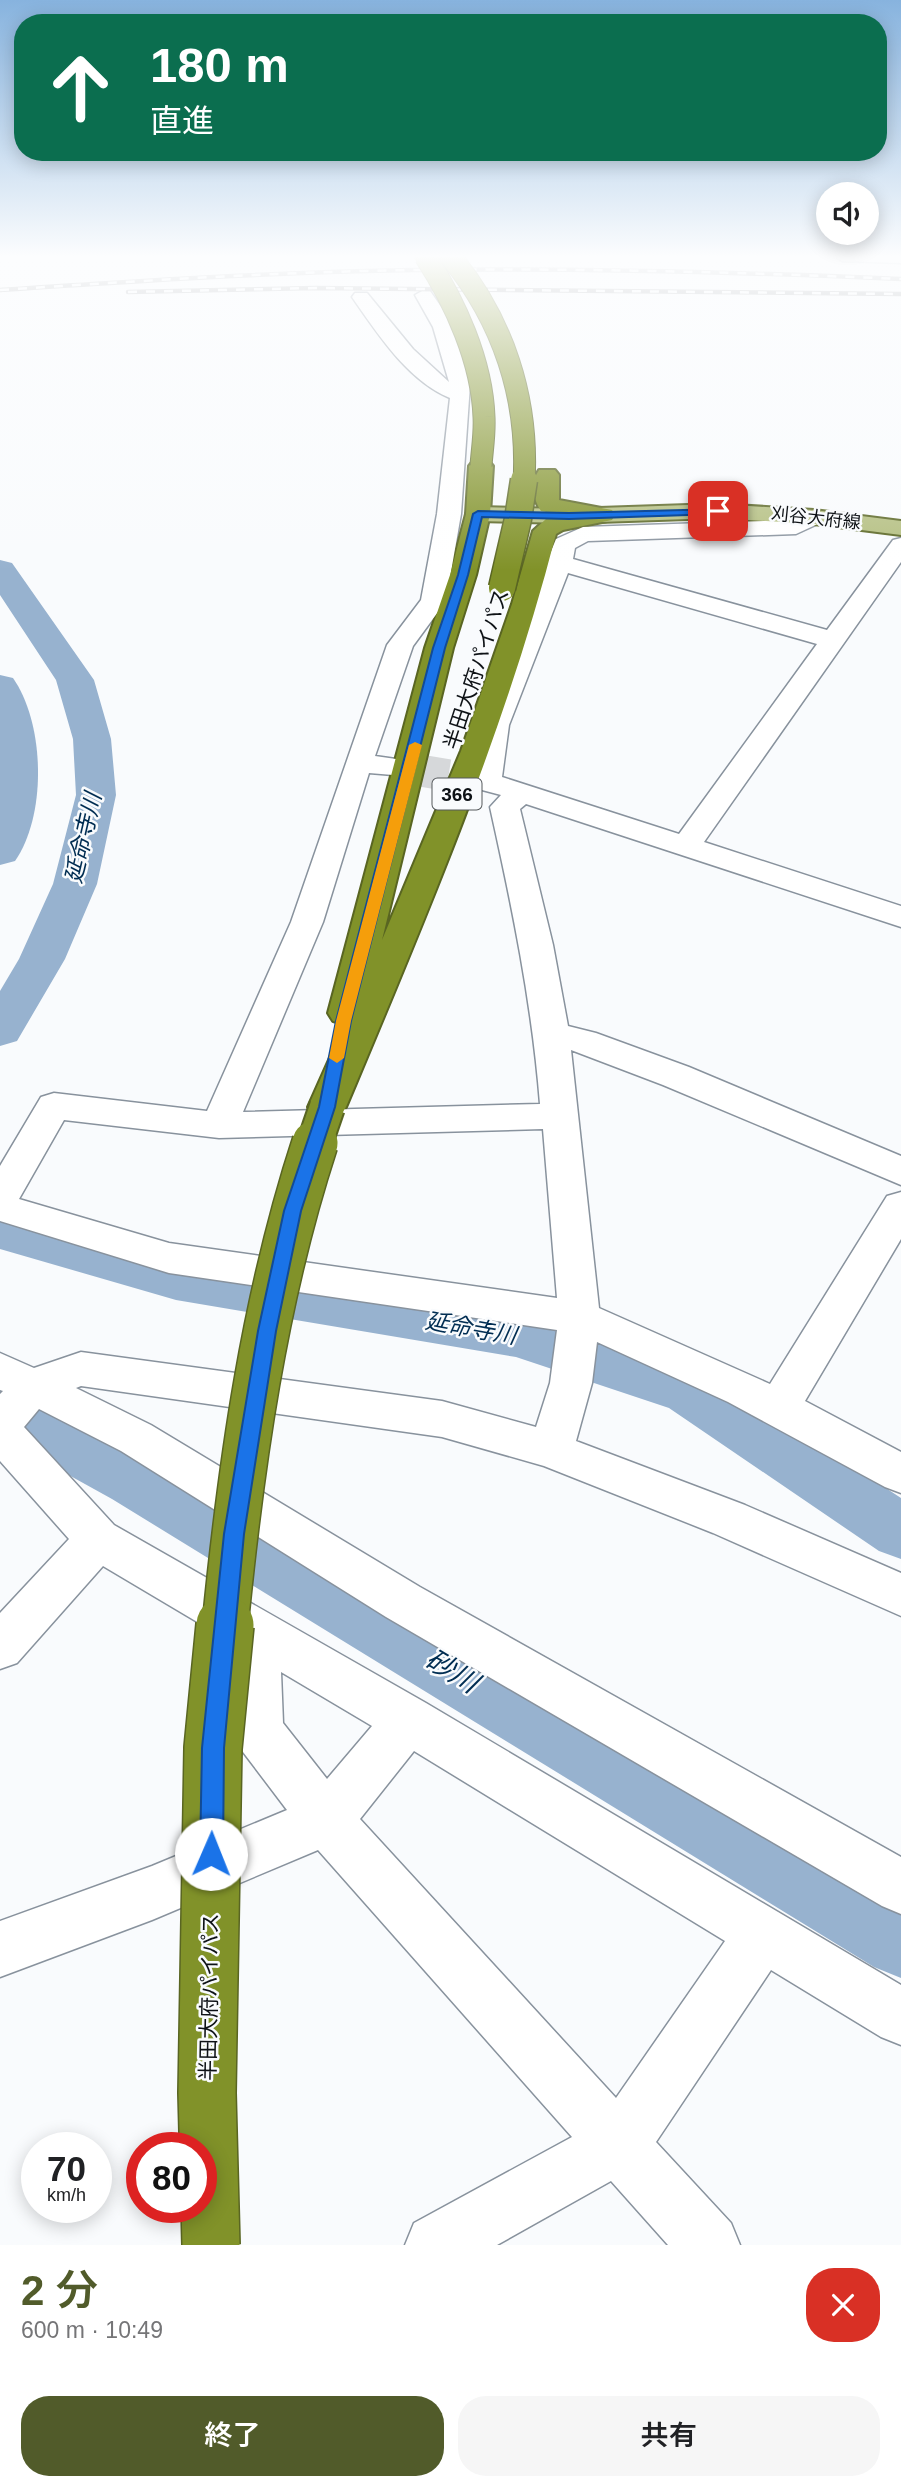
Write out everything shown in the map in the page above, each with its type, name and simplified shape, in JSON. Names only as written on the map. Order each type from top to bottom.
[{"type":"highway","name":"366","points":[[327,1107],[344,1021],[439,648],[463,575],[478,514],[485,415],[480,377],[474,361]]},
{"type":"highway","name":"半田大府パイパス","points":[[211,2245],[207,2093],[213,1748],[233,1548],[267,1331],[300,1181],[432,801],[478,678],[502,588],[524,478],[522,422],[509,361]]},
{"type":"highway","points":[[528,361],[542,415]]},
{"type":"highway","points":[[546,451],[544,497],[550,506],[603,515]]},
{"type":"highway","name":"366","points":[[327,1107],[461,784],[527,596],[545,531],[555,524],[603,515]]},
{"type":"main road","name":"刈谷大府線","points":[[478,514],[603,515],[718,511],[814,517],[901,528]]},
{"type":"street","points":[[414,361],[447,392],[461,395]]},
{"type":"street","points":[[219,1125],[307,922],[400,645],[433,601],[449,514],[461,395],[461,384],[454,361]]},
{"type":"street","points":[[814,517],[796,527],[583,534],[564,544],[560,563],[495,725],[482,781],[687,845],[901,917]]},
{"type":"street","points":[[687,845],[901,545]]},
{"type":"street","points":[[560,563],[833,640]]},
{"type":"street","points":[[358,764],[393,766]]},
{"type":"street","points":[[521,792],[505,807],[537,945],[552,1034],[579,1318],[571,1383],[551,1450]]},
{"type":"street","points":[[552,1034],[584,1041],[676,1076],[901,1171]]},
{"type":"street","points":[[0,1198],[54,1106],[219,1125],[560,1116]]},
{"type":"street","points":[[779,1406],[901,1206]]},
{"type":"street","points":[[0,1207],[169,1258],[579,1318],[690,1363],[779,1406],[901,1474]]},
{"type":"street","points":[[22,1381],[82,1369],[442,1419],[551,1450],[729,1519],[901,1595]]},
{"type":"street","points":[[0,1424],[22,1381]]},
{"type":"street","points":[[22,1381],[136,1438],[403,1602],[901,1887]]},
{"type":"street","points":[[0,1431],[99,1539],[408,1720],[901,2017]]},
{"type":"street","points":[[0,1647],[99,1539]]},
{"type":"street","points":[[255,1629],[258,1731],[326,1820],[620,2143],[709,2245]]},
{"type":"street","points":[[0,1949],[152,1892],[326,1820],[408,1720]]},
{"type":"street","points":[[436,2245],[620,2143],[762,1935]]},
{"type":"waterway","name":"延命寺川","points":[[0,570],[75,680],[92,739],[96,795],[75,884],[42,959],[0,1030]]},
{"type":"waterway","points":[[0,686],[14,730],[18,769],[13,808],[0,852]]},
{"type":"waterway","name":"延命寺川","points":[[0,1229],[176,1279],[517,1335],[690,1391],[901,1532]]},
{"type":"waterway","name":"砂川","points":[[0,1408],[134,1481],[901,1940]]},
{"type":"tunnel","points":[[393,766],[428,772]]},
{"type":"tunnel","points":[[417,770],[477,780]]},
{"type":"slow traffic","points":[[337,1058],[344,1021],[415,745]]},
{"type":"route","points":[[211,1854],[213,1748],[234,1534],[267,1331],[300,1181],[327,1107],[344,1021],[439,648],[463,575],[478,514],[569,516],[718,511]]}]
